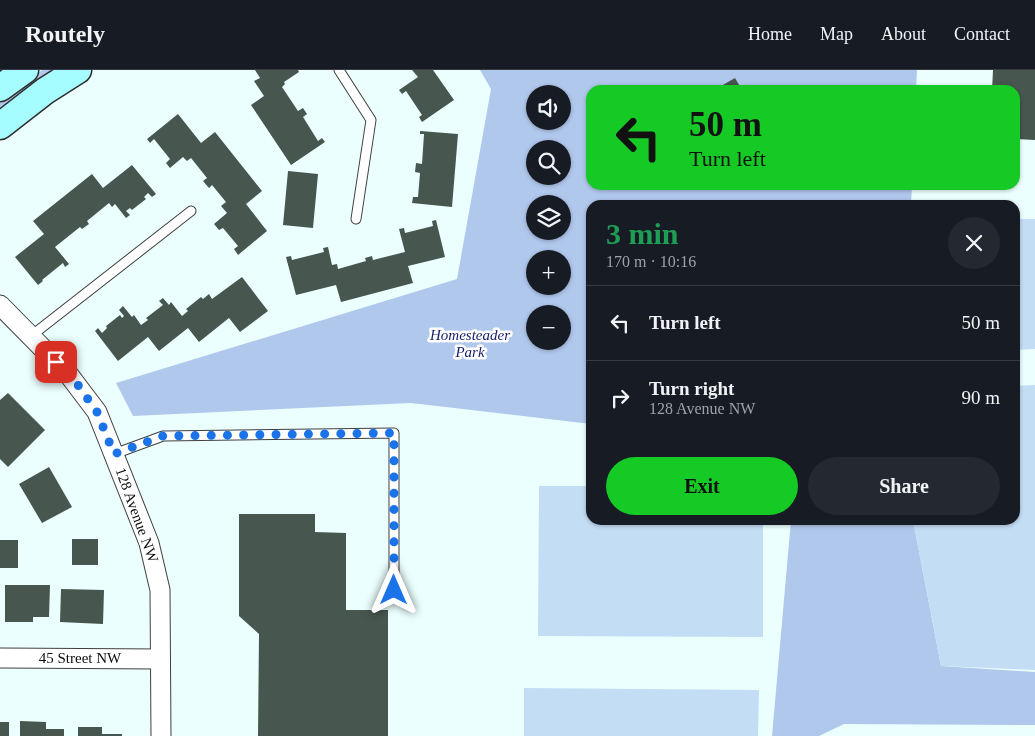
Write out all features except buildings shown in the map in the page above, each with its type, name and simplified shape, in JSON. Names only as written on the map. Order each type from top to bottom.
[{"type":"street","points":[[0,88],[25,70]]},
{"type":"street","points":[[0,126],[45,91],[78,70]]},
{"type":"street","name":"128 Avenue NW","points":[[0,305],[69,375],[97,412],[149,543],[156,566],[160,590],[161,736]]},
{"type":"street","name":"45 Street NW","points":[[0,658],[160,659]]},
{"type":"lane","points":[[339,70],[371,120],[356,219]]},
{"type":"lane","points":[[31,336],[191,211]]},
{"type":"lane","points":[[114,454],[163,436],[394,433],[394,590]]},
{"type":"green space","points":[[42,70],[62,70],[0,117],[0,101]]},
{"type":"green space","name":"Homesteader Park","points":[[480,70],[917,70],[916,85],[586,85],[586,190],[912,190],[911,200],[586,200],[586,423],[411,403],[133,416],[116,383],[457,279],[491,89]]},
{"type":"green space","points":[[791,525],[914,525],[941,666],[1035,672],[1035,725],[844,724],[819,736],[772,736]]},
{"type":"shaded area","points":[[1020,219],[1035,219],[1035,349],[1020,350]]},
{"type":"shaded area","points":[[1035,385],[1035,670],[941,666],[914,525],[1020,525],[1020,386]]},
{"type":"shaded area","points":[[539,486],[586,486],[586,525],[763,525],[763,637],[538,636]]},
{"type":"shaded area","points":[[524,688],[759,690],[758,736],[524,736]]},
{"type":"route","points":[[56,362],[78,385],[97,412],[114,454],[163,436],[394,433],[394,590]]}]
